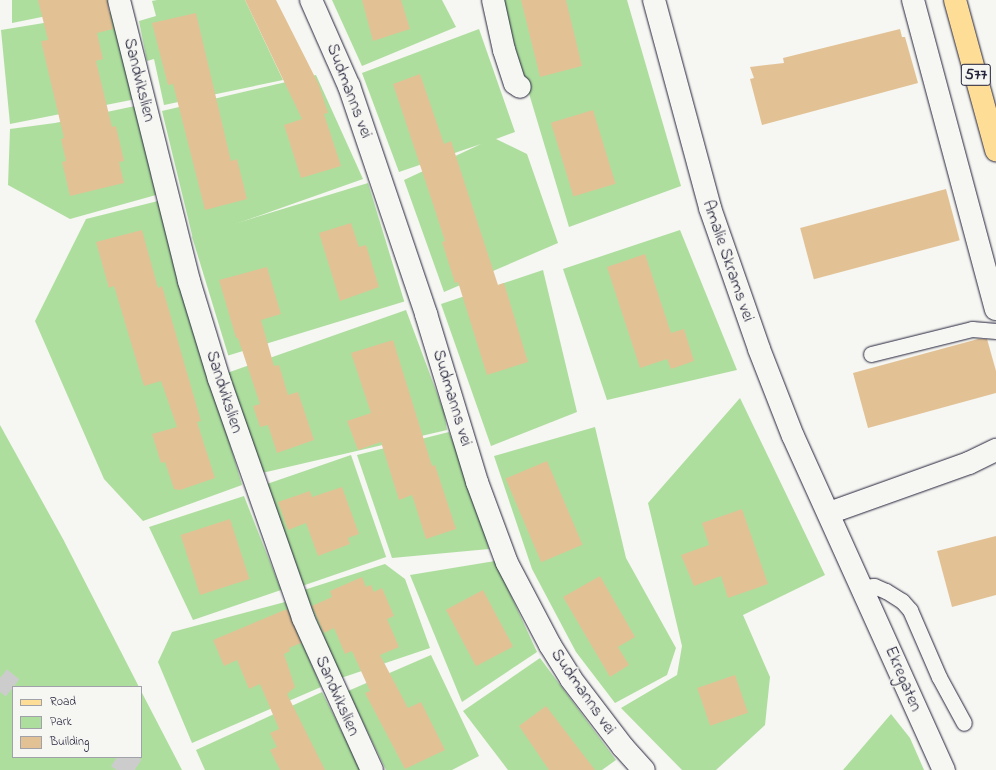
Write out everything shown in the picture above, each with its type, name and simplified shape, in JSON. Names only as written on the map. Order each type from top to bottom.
[{"type":"main road","name":"577","points":[[955,0],[996,150]]},
{"type":"street","name":"Sandvikslien","points":[[119,0],[187,273],[222,386],[303,618],[372,770]]},
{"type":"street","name":"Sudmanns vei","points":[[310,0],[349,86],[435,342],[477,482],[507,563],[550,645],[571,679],[623,747],[644,770]]},
{"type":"street","points":[[493,0],[504,50],[515,83],[520,87]]},
{"type":"street","name":"Amalie Skrams vei","points":[[654,0],[695,157],[724,253],[793,436],[863,587]]},
{"type":"street","points":[[913,0],[996,309]]},
{"type":"street","points":[[829,513],[969,463],[996,450]]},
{"type":"street","name":"Ekregaten","points":[[863,587],[944,770]]},
{"type":"lane","points":[[871,354],[972,329],[996,331]]},
{"type":"lane","points":[[863,587],[874,586],[886,591],[902,601],[910,610],[939,677],[964,723]]},
{"type":"green space","points":[[12,0],[110,0],[111,3],[12,23]]},
{"type":"green space","points":[[245,0],[283,80],[164,105],[154,59],[147,61],[139,21],[156,16],[152,1]]},
{"type":"green space","points":[[332,0],[442,0],[456,27],[362,66]]},
{"type":"green space","points":[[501,0],[627,0],[681,186],[569,227]]},
{"type":"green space","points":[[111,12],[136,99],[10,124],[1,30]]},
{"type":"green space","points":[[479,29],[515,132],[496,139],[527,154],[558,243],[444,292],[404,180],[481,144],[399,172],[362,73]]},
{"type":"green space","points":[[316,75],[363,179],[193,239],[162,111]]},
{"type":"green space","points":[[135,106],[156,195],[70,219],[8,185],[10,129],[55,123]]},
{"type":"green space","points":[[368,183],[404,302],[228,355],[192,237]]},
{"type":"green space","points":[[158,201],[242,485],[143,521],[104,479],[35,321],[86,219]]},
{"type":"green space","points":[[680,230],[737,370],[607,400],[563,269]]},
{"type":"green space","points":[[543,270],[577,412],[491,446],[441,304]]},
{"type":"green space","points":[[406,310],[444,412],[447,430],[262,473],[227,373]]},
{"type":"green space","points":[[740,398],[825,575],[743,615],[770,677],[765,725],[716,770],[682,770],[621,708],[677,675],[682,646],[648,503]]},
{"type":"green space","points":[[0,425],[63,539],[138,686],[12,686],[12,758],[142,758],[142,693],[182,770],[0,770]]},
{"type":"green space","points":[[595,427],[626,558],[676,648],[667,675],[615,703],[576,652],[532,569],[494,456]]},
{"type":"green space","points":[[449,432],[473,492],[489,549],[392,558],[357,455]]},
{"type":"green space","points":[[351,455],[386,557],[299,587],[264,485]]},
{"type":"green space","points":[[244,496],[281,590],[193,620],[149,527]]},
{"type":"green space","points":[[495,561],[537,652],[462,702],[410,575]]},
{"type":"green space","points":[[385,564],[405,579],[430,648],[341,678],[304,590]]},
{"type":"green space","points":[[285,602],[321,687],[192,743],[158,662],[172,632]]},
{"type":"green space","points":[[431,655],[479,756],[452,770],[386,770],[348,691]]},
{"type":"green space","points":[[540,658],[616,760],[602,770],[508,770],[463,711]]},
{"type":"green space","points":[[322,692],[361,770],[205,770],[196,750]]},
{"type":"green space","points":[[891,714],[910,738],[924,770],[843,770]]},
{"type":"building","points":[[38,0],[107,0],[113,29],[97,33],[103,59],[96,61],[112,127],[116,126],[124,161],[119,162],[124,183],[70,196],[62,162],[66,161],[61,139],[64,138],[41,41],[48,40]]},
{"type":"building","points":[[245,0],[276,0],[319,85],[328,113],[324,114],[341,166],[301,178],[284,125],[302,119]]},
{"type":"building","points":[[362,0],[401,0],[410,29],[373,41]]},
{"type":"building","points":[[521,0],[566,0],[582,66],[540,77]]},
{"type":"building","points":[[196,13],[231,161],[237,159],[247,199],[205,210],[173,84],[168,85],[152,23]]},
{"type":"building","points":[[900,29],[902,37],[905,37],[918,83],[762,125],[750,79],[754,78],[750,67],[784,63],[783,58]]},
{"type":"building","points":[[420,74],[444,144],[451,141],[498,285],[504,283],[528,362],[487,375],[458,282],[455,283],[442,242],[445,241],[393,84]]},
{"type":"building","points":[[593,110],[616,184],[573,196],[551,123]]},
{"type":"building","points":[[946,189],[960,240],[814,279],[800,228]]},
{"type":"building","points":[[351,223],[359,247],[366,245],[379,287],[340,301],[319,233]]},
{"type":"building","points":[[142,230],[158,288],[162,286],[201,421],[197,422],[215,478],[180,490],[174,489],[165,462],[161,463],[152,434],[177,427],[161,381],[144,386],[114,286],[109,288],[96,242]]},
{"type":"building","points":[[645,254],[671,333],[684,329],[694,361],[671,369],[667,359],[640,368],[607,267]]},
{"type":"building","points":[[267,267],[281,314],[261,320],[274,366],[279,365],[288,395],[298,392],[314,440],[277,453],[268,425],[260,427],[253,406],[260,404],[238,338],[236,338],[219,280]]},
{"type":"building","points":[[978,339],[987,339],[996,371],[996,393],[868,428],[853,373]]},
{"type":"building","points":[[393,340],[432,466],[435,465],[456,529],[426,539],[412,495],[399,500],[381,442],[358,450],[347,421],[371,413],[351,353]]},
{"type":"building","points":[[547,461],[583,545],[541,562],[506,479]]},
{"type":"building","points":[[342,487],[359,534],[348,538],[350,544],[318,556],[306,523],[288,530],[278,502],[310,491],[312,497]]},
{"type":"building","points":[[742,509],[768,584],[728,598],[721,576],[694,586],[681,555],[709,545],[702,523]]},
{"type":"building","points":[[230,519],[249,579],[200,595],[181,535]]},
{"type":"building","points":[[996,536],[996,595],[952,607],[937,551]]},
{"type":"building","points":[[600,576],[635,637],[618,647],[629,665],[610,677],[563,597]]},
{"type":"building","points":[[362,577],[366,587],[371,585],[374,592],[382,588],[394,616],[387,619],[399,647],[380,655],[408,708],[421,702],[445,750],[405,769],[365,693],[370,691],[352,651],[345,654],[334,628],[324,633],[312,606],[332,597],[330,591]]},
{"type":"building","points":[[483,590],[513,647],[476,666],[446,610]]},
{"type":"building","points":[[287,609],[301,643],[289,648],[290,651],[284,654],[295,687],[287,694],[325,770],[280,770],[270,750],[277,747],[270,733],[279,729],[260,684],[249,689],[237,660],[224,666],[213,640]]},
{"type":"building","points":[[735,675],[748,713],[710,726],[697,688]]},
{"type":"building","points":[[546,706],[595,770],[549,770],[519,726]]},
{"type":"tunnel","points":[[0,678],[12,687]]},
{"type":"tunnel","points":[[119,758],[137,770]]}]
